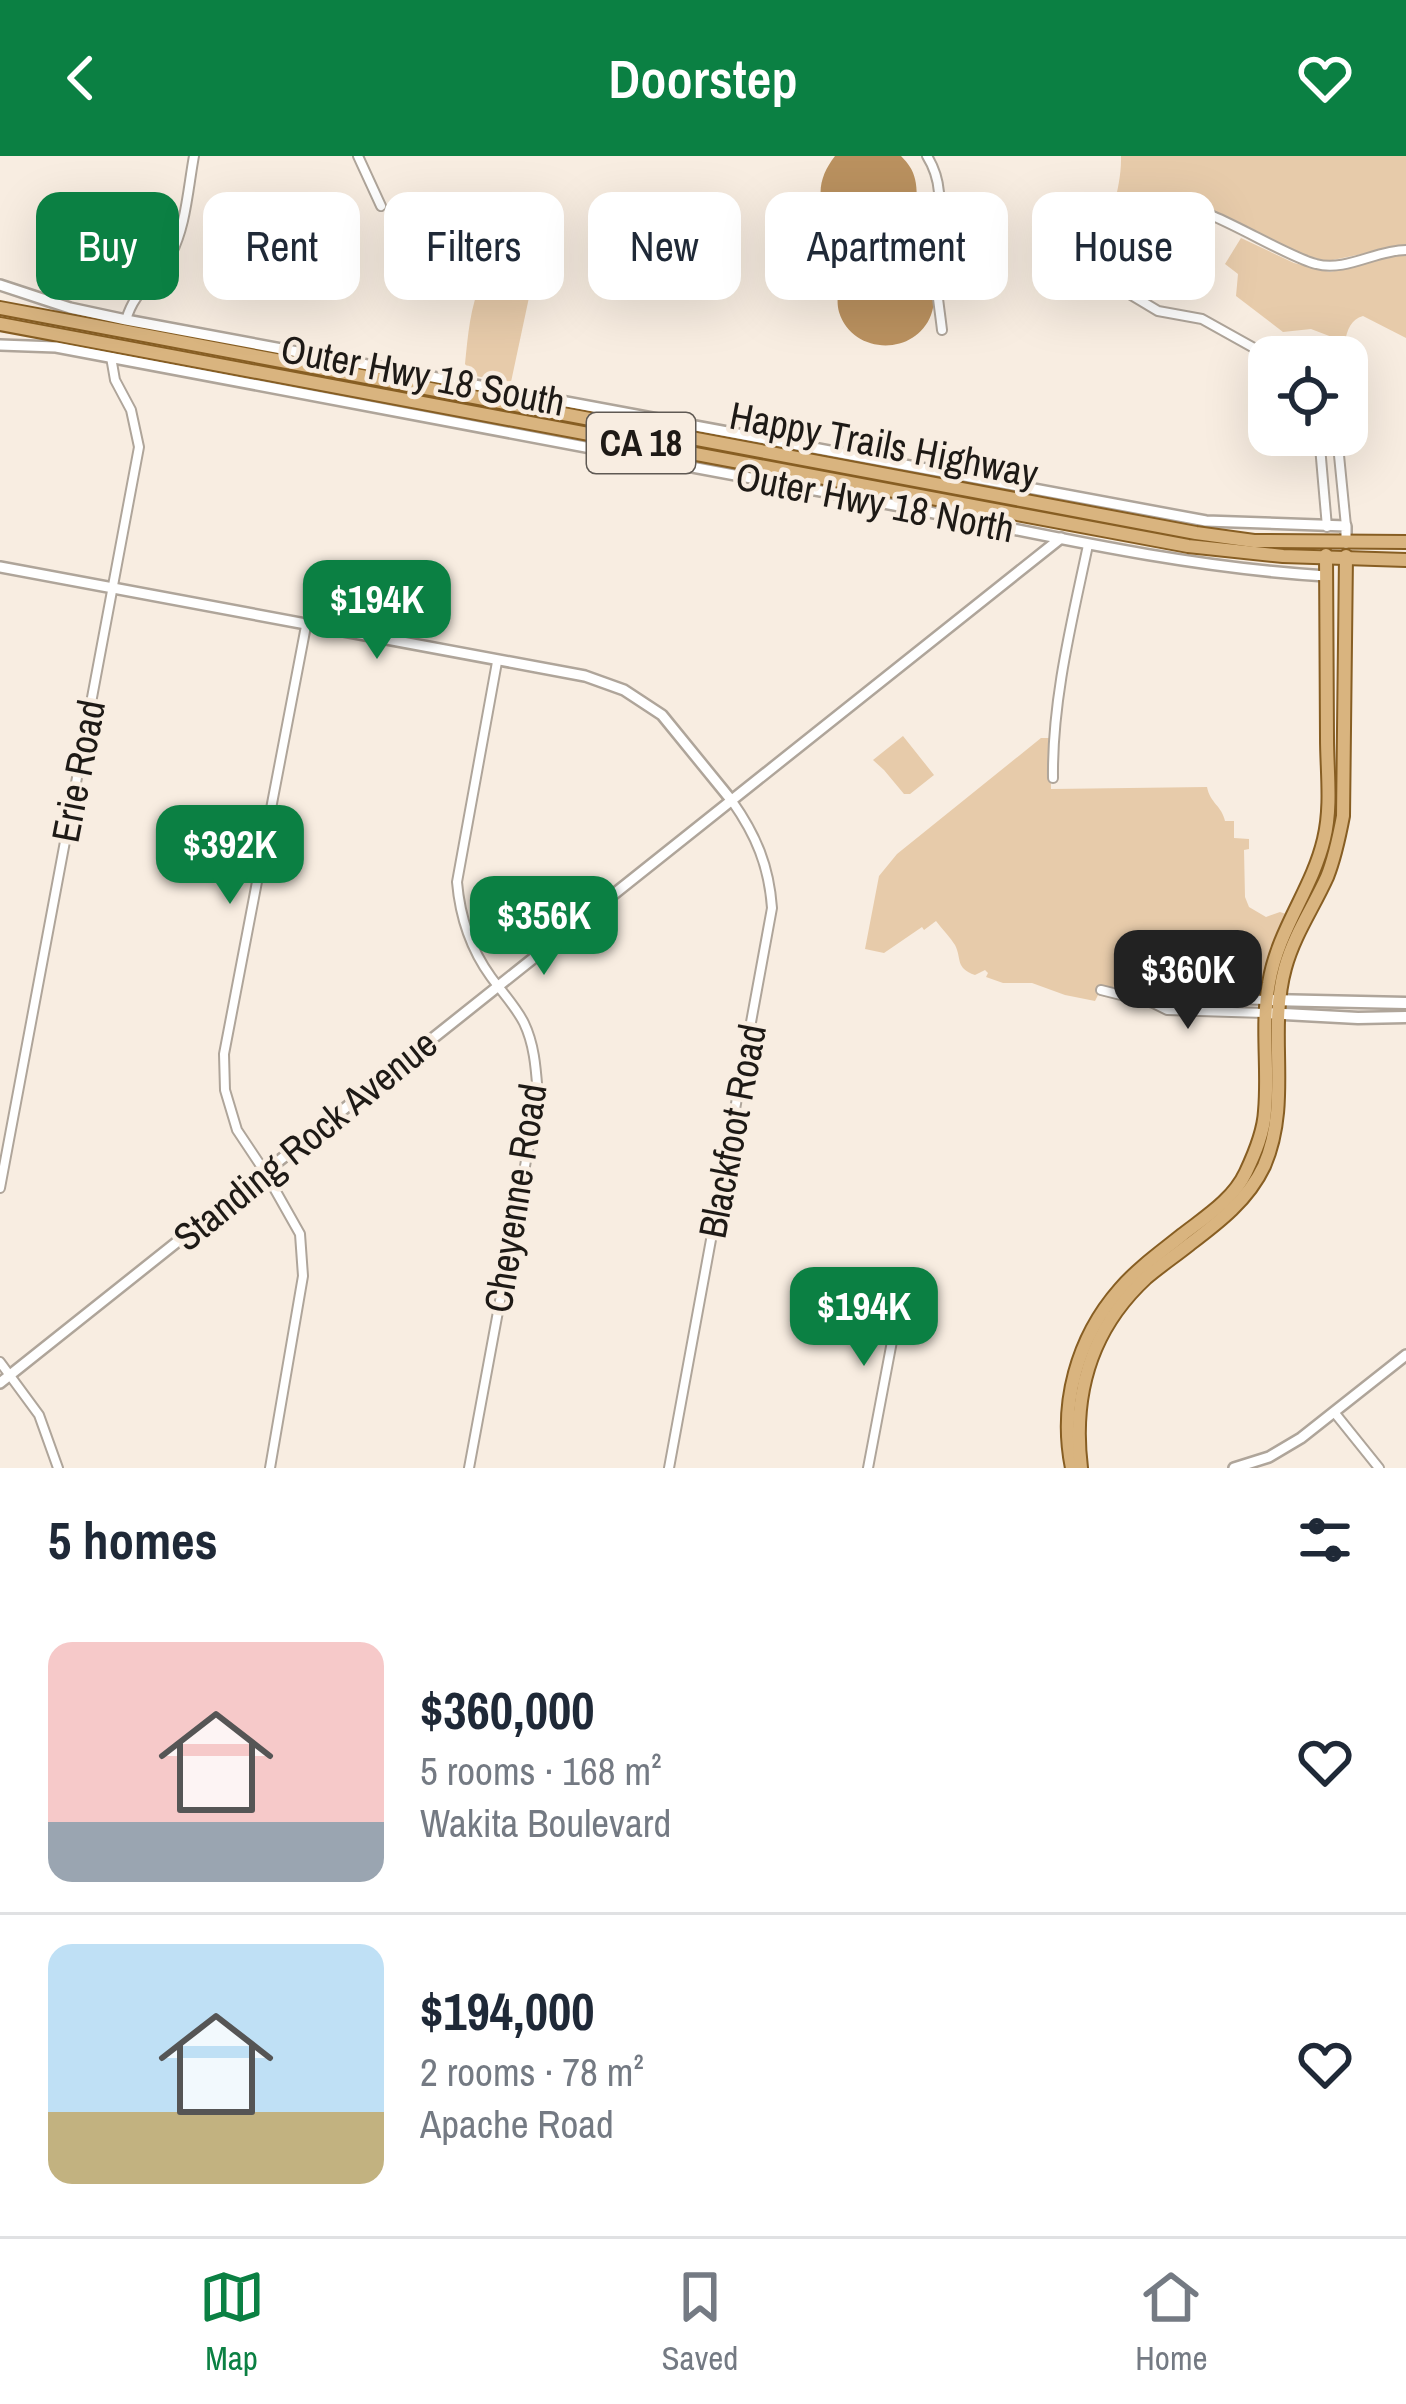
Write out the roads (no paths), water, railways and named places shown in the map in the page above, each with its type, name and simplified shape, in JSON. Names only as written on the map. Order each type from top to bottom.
[{"type":"main road","name":"Happy Trails Highway","points":[[0,308],[1196,533],[1254,541],[1327,535],[1346,543],[1406,542]]},
{"type":"main road","name":"Happy Trails Highway","points":[[0,324],[1188,546],[1326,559],[1406,560]]},
{"type":"main road","points":[[1072,1468],[1069,1396],[1077,1364],[1101,1315],[1140,1269],[1226,1200],[1243,1179],[1258,1144],[1265,1113],[1280,941],[1314,870],[1328,819],[1327,535]]},
{"type":"main road","points":[[1082,1468],[1081,1397],[1087,1370],[1109,1322],[1148,1277],[1238,1204],[1266,1161],[1276,1132],[1280,1103],[1273,1007],[1296,935],[1335,856],[1343,816],[1346,543]]},
{"type":"main road","points":[[1273,1007],[1406,1004]]},
{"type":"main road","points":[[1273,1007],[1406,1017]]},
{"type":"street","points":[[126,320],[133,299],[170,257],[194,156]]},
{"type":"street","points":[[358,156],[381,206]]},
{"type":"street","points":[[927,156],[941,190],[935,250],[942,330]]},
{"type":"street","points":[[1248,345],[1202,320],[1158,311],[1128,293],[1103,259],[1119,253],[1183,207],[1202,210],[1320,266],[1406,250]]},
{"type":"street","name":"Outer Hwy 18 South","points":[[0,285],[126,320],[1206,521],[1327,535],[1346,526]]},
{"type":"street","name":"Outer Hwy 18 North","points":[[0,345],[56,347],[111,357],[1195,564],[1327,576]]},
{"type":"street","name":"Erie Road","points":[[0,1188],[139,447],[111,357]]},
{"type":"street","points":[[1321,456],[1327,535]]},
{"type":"street","points":[[1340,456],[1346,543]]},
{"type":"street","points":[[1323,472],[1342,470]]},
{"type":"street","name":"Standing Rock Avenue","points":[[0,1383],[1061,538]]},
{"type":"street","points":[[1053,778],[1062,673],[1088,545]]},
{"type":"street","points":[[0,567],[585,676],[625,690],[662,715],[732,801]]},
{"type":"street","points":[[270,1468],[303,1276],[300,1234],[237,1130],[223,1077],[306,626]]},
{"type":"street","name":"Cheyenne Road","points":[[469,1468],[538,1096],[536,1058],[524,1022],[471,942],[457,882],[497,662]]},
{"type":"street","name":"Blackfoot Road","points":[[669,1468],[772,908],[768,870],[732,801]]},
{"type":"street","points":[[1101,990],[1153,1003],[1197,998],[1273,1007]]},
{"type":"street","points":[[868,1468],[904,1277]]},
{"type":"street","points":[[1234,1468],[1269,1457],[1301,1438],[1406,1355]]},
{"type":"street","points":[[0,1362],[39,1415],[58,1468]]},
{"type":"street","points":[[1334,1412],[1379,1468]]}]
